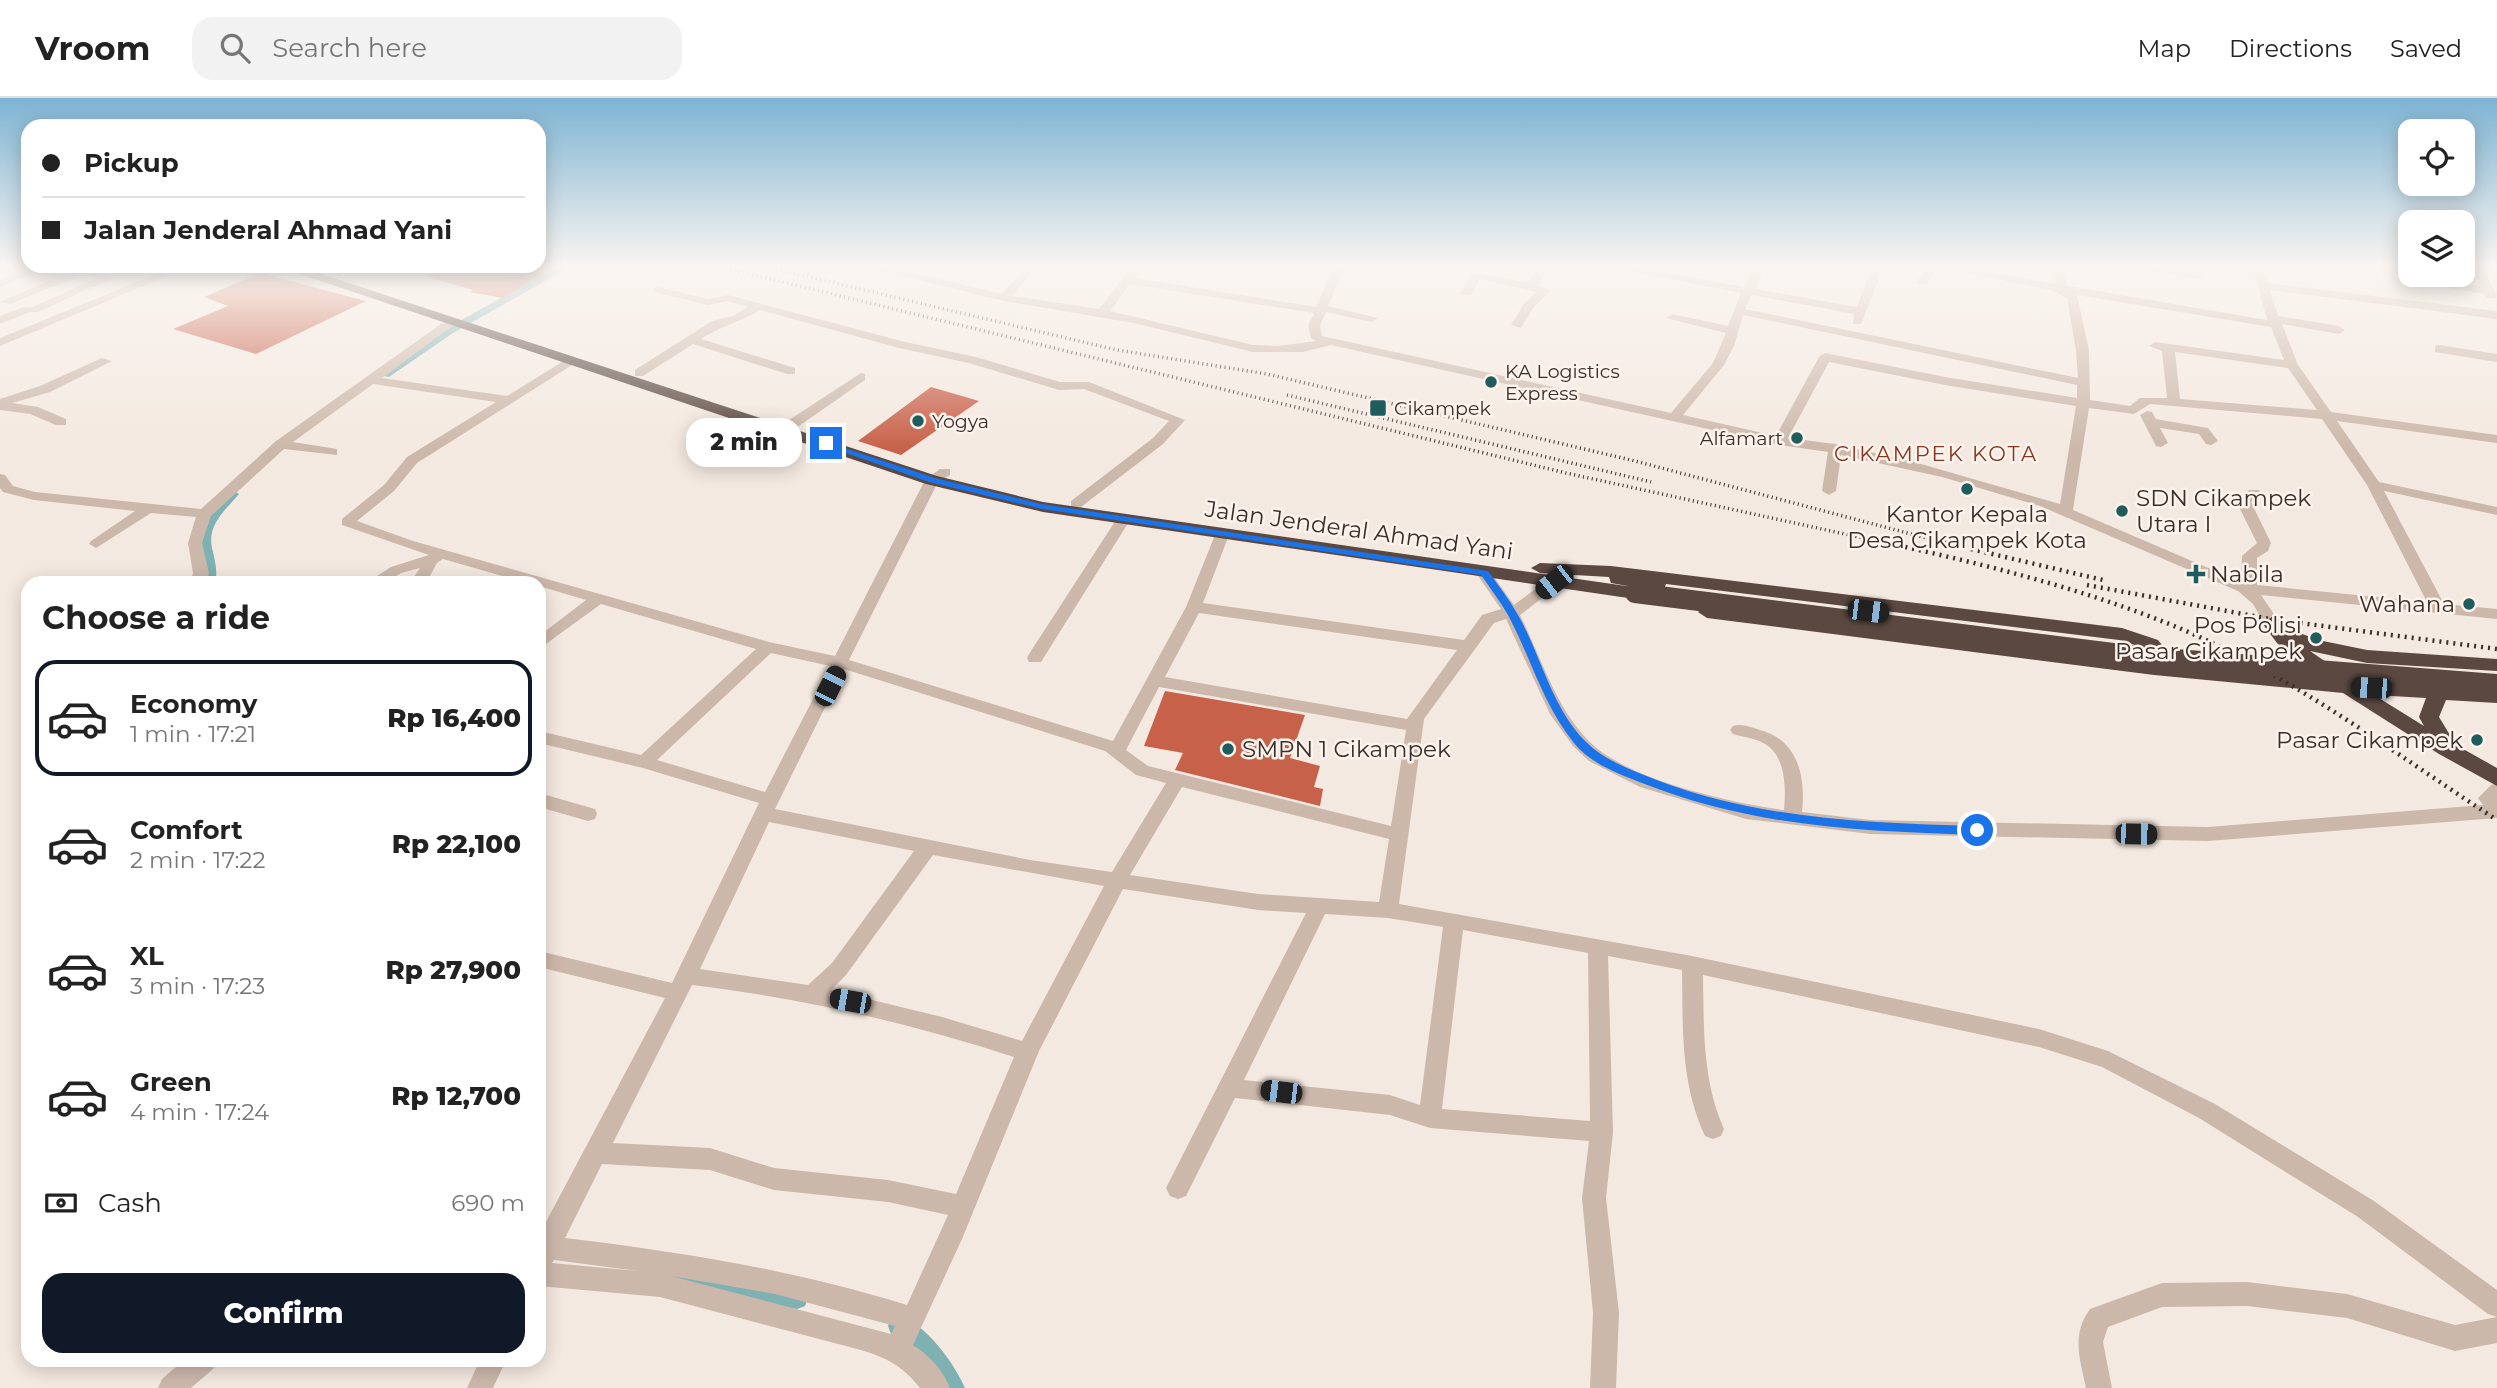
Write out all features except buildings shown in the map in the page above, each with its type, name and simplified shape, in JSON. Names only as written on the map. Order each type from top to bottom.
[{"type":"highway","name":"Jalan Jenderal Ahmad Yani","points":[[479,328],[1042,507],[1584,587],[2137,656],[2497,684]]},
{"type":"highway","name":"Jalan Jenderal Ahmad Yani","points":[[482,328],[639,373],[794,423],[939,476],[1076,503],[1657,585],[2159,646],[2497,673]]},
{"type":"highway","points":[[1538,568],[1611,572],[2122,634],[2151,644],[2161,656],[2154,668]]},
{"type":"highway","points":[[1584,587],[1620,599],[1809,626],[2154,668],[2348,687],[2497,696]]},
{"type":"highway","points":[[2272,623],[2314,647],[2360,655]]},
{"type":"highway","points":[[2272,623],[2283,638],[2348,687],[2497,778]]},
{"type":"highway","points":[[2305,655],[2360,655],[2497,665]]},
{"type":"highway","points":[[2400,658],[2431,673],[2438,684],[2439,692],[2429,717],[2449,750]]},
{"type":"street","points":[[0,342],[35,328]]},
{"type":"street","points":[[200,576],[195,543],[204,514],[284,444],[456,328]]},
{"type":"street","points":[[639,373],[710,328]]},
{"type":"street","points":[[843,328],[972,360],[1059,386],[1084,385],[1178,420],[1158,441],[1076,503]]},
{"type":"street","points":[[1166,328],[1250,348],[1300,348],[1328,342]]},
{"type":"street","points":[[1316,328],[1314,335],[1328,342],[1780,440],[1835,448],[1981,484],[2065,512],[2246,587],[2497,614]]},
{"type":"street","points":[[1675,417],[1718,365],[1732,331],[1719,328]]},
{"type":"street","points":[[1824,328],[2084,383]]},
{"type":"street","points":[[1853,334],[1855,328]]},
{"type":"street","points":[[2065,512],[2083,424],[2084,383],[2079,328]]},
{"type":"street","points":[[2277,328],[2292,365],[2374,485],[2438,608]]},
{"type":"street","points":[[2325,328],[2339,330]]},
{"type":"street","points":[[693,341],[791,372]]},
{"type":"street","points":[[2174,402],[2162,347],[2292,365]]},
{"type":"street","points":[[2440,349],[2497,358]]},
{"type":"street","points":[[1780,440],[1804,401],[1825,358],[2084,404],[2134,410],[2146,414],[2161,443]]},
{"type":"street","points":[[512,576],[436,557],[347,520],[389,488],[412,460],[574,360]]},
{"type":"street","points":[[0,405],[106,361]]},
{"type":"street","points":[[794,423],[861,377]]},
{"type":"street","points":[[375,381],[507,400]]},
{"type":"street","points":[[2134,410],[2144,400],[2174,402],[2324,415],[2497,439]]},
{"type":"street","points":[[0,405],[33,410],[61,422]]},
{"type":"street","points":[[2150,422],[2203,431],[2211,441]]},
{"type":"street","points":[[284,444],[332,452]]},
{"type":"street","points":[[1829,491],[1835,448]]},
{"type":"street","points":[[546,1249],[682,985],[767,807],[939,476]]},
{"type":"street","points":[[0,478],[8,489],[24,494],[204,514]]},
{"type":"street","points":[[2374,485],[2497,510]]},
{"type":"street","points":[[2254,493],[2243,501],[2264,543],[2263,548],[2250,556],[2246,587],[2259,601],[2272,623]]},
{"type":"street","points":[[96,544],[146,509]]},
{"type":"street","points":[[1035,658],[1123,520]]},
{"type":"street","points":[[1118,749],[1194,607],[1222,535]]},
{"type":"street","points":[[387,576],[405,566],[436,557]]},
{"type":"street","points":[[424,576],[436,557]]},
{"type":"street","points":[[1484,573],[1513,614],[1559,714],[1579,742],[1595,757],[1637,778],[1678,793],[1746,812],[1905,829],[2155,834],[2221,833],[2497,810]]},
{"type":"street","points":[[1388,910],[1415,726],[1422,708],[1488,619],[1497,614],[1513,614],[1554,582]]},
{"type":"street","points":[[546,585],[768,647],[842,663],[1118,749],[1135,767],[1177,780],[1400,835]]},
{"type":"street","points":[[546,639],[599,598]]},
{"type":"street","points":[[1194,607],[1466,646]]},
{"type":"street","points":[[644,762],[768,647]]},
{"type":"street","points":[[1154,681],[1415,726]]},
{"type":"street","points":[[1739,730],[1772,740],[1779,746],[1796,789],[1792,818]]},
{"type":"street","points":[[546,739],[644,762],[767,807],[927,848],[1258,902],[1388,910],[1454,921],[1692,964],[2026,1035],[2108,1060],[2207,1111],[2302,1167],[2486,1285],[2497,1305]]},
{"type":"street","points":[[905,1334],[963,1207],[1027,1052],[1118,880],[1177,780]]},
{"type":"street","points":[[2497,790],[2487,798],[2497,810]]},
{"type":"street","points":[[546,802],[588,814]]},
{"type":"street","points":[[813,994],[839,970],[927,848]]},
{"type":"street","points":[[1178,1188],[1319,906]]},
{"type":"street","points":[[1430,1118],[1454,921]]},
{"type":"street","points":[[1598,948],[1602,1132],[1594,1198],[1606,1314],[1603,1388]]},
{"type":"street","points":[[546,960],[682,985],[759,984],[813,994],[911,1015],[1027,1052]]},
{"type":"street","points":[[1692,964],[1699,1087],[1704,1113],[1713,1129]]},
{"type":"street","points":[[1229,1088],[1390,1104],[1430,1118],[1602,1132]]},
{"type":"street","points":[[596,1153],[710,1159],[774,1179],[888,1191],[963,1207]]},
{"type":"street","points":[[546,1257],[800,1287],[862,1302],[905,1334],[916,1362],[937,1388]]},
{"type":"street","points":[[546,1258],[660,1286],[905,1334]]},
{"type":"street","points":[[2099,1388],[2089,1339],[2092,1325],[2099,1318],[2162,1295],[2247,1294],[2328,1302],[2455,1338],[2497,1330]]},
{"type":"street","points":[[172,1388],[196,1367]]},
{"type":"street","points":[[480,1388],[490,1367]]},
{"type":"waterway","points":[[385,375],[454,328]]},
{"type":"waterway","points":[[209,576],[205,531],[212,517],[233,494]]},
{"type":"waterway","points":[[660,1276],[797,1298]]},
{"type":"waterway","points":[[899,1326],[930,1354],[953,1388]]},
{"type":"railway","points":[[973,328],[1566,473],[1886,543]]},
{"type":"railway","points":[[1025,328],[1117,350],[1267,374],[1635,461],[1941,542]]},
{"type":"railway","points":[[1287,395],[1651,482]]},
{"type":"railway","points":[[1878,541],[2030,578],[2179,628],[2221,647],[2303,692],[2497,820]]},
{"type":"railway","points":[[1937,541],[1941,542]]},
{"type":"railway","points":[[1941,542],[2103,580]]},
{"type":"railway","points":[[1941,542],[1945,543]]},
{"type":"railway","points":[[2087,585],[2270,619],[2497,649]]},
{"type":"place","name":"KA Logistics Express","points":[[1491,382]]},
{"type":"place","name":"Cikampek","points":[[1378,408]]},
{"type":"place","name":"Yogya","points":[[918,421]]},
{"type":"place","name":"Alfamart","points":[[1797,438]]},
{"type":"place","name":"Kantor Kepala Desa Cikampek Kota","points":[[1967,489]]},
{"type":"place","name":"SDN Cikampek Utara I","points":[[2122,511]]},
{"type":"place","name":"Nabila","points":[[2196,574]]},
{"type":"place","name":"Wahana","points":[[2469,604]]},
{"type":"place","name":"Pos Polisi Pasar Cikampek","points":[[2316,638]]},
{"type":"place","name":"Pasar Cikampek","points":[[2477,740]]},
{"type":"place","name":"SMPN 1 Cikampek","points":[[1228,749]]},
{"type":"district","name":"CIKAMPEK KOTA","points":[[1936,454]]},
{"type":"route","points":[[826,443],[932,480],[1042,507],[1484,573],[1513,614],[1559,714],[1579,742],[1595,757],[1646,782],[1746,812],[1870,827],[1977,830]]}]
